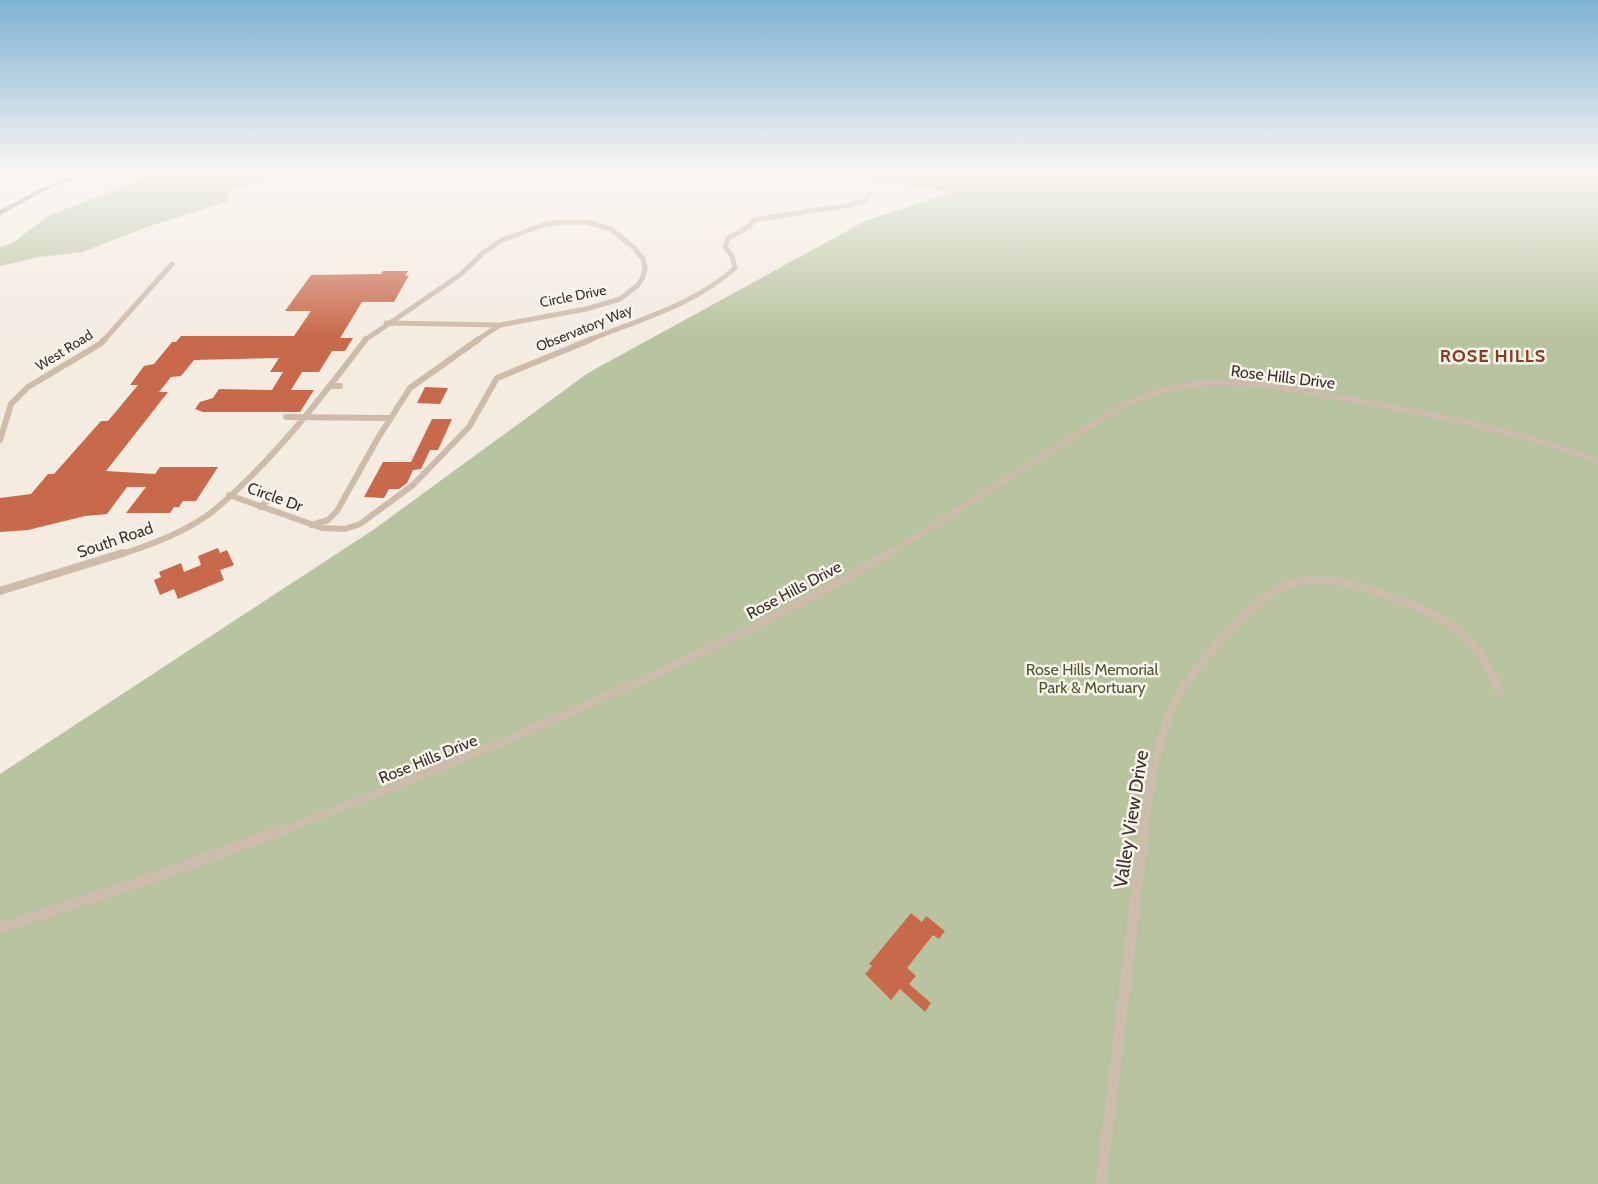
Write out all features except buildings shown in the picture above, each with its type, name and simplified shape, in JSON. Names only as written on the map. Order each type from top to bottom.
[{"type":"street","name":"Circle Drive","points":[[229,495],[305,418],[360,346],[386,323],[460,275],[493,245],[518,233],[536,227]]},
{"type":"street","name":"Circle Drive","points":[[311,525],[328,520],[337,511],[410,388],[461,350],[500,324],[586,309],[620,299],[638,285],[645,267],[643,259],[627,241],[611,229],[605,227]]},
{"type":"street","name":"Observatory Way","points":[[311,525],[345,529],[360,524],[398,497],[469,427],[478,408],[498,378],[700,294],[720,282],[735,268],[732,256],[724,244],[728,238],[748,227]]},
{"type":"street","name":"West Road","points":[[0,440],[11,404],[18,395],[28,387],[100,344],[172,264]]},
{"type":"street","points":[[386,323],[500,324]]},
{"type":"street","name":"Rose Hills Drive","points":[[0,928],[163,875],[342,809],[536,729],[676,666],[864,569],[942,522],[1108,414],[1135,399],[1160,390],[1190,385],[1222,383],[1278,387],[1494,427],[1570,450],[1598,461]]},
{"type":"street","points":[[330,386],[340,386]]},
{"type":"street","points":[[286,417],[392,418]]},
{"type":"street","points":[[260,507],[275,494]]},
{"type":"street","name":"Circle Dr","points":[[229,495],[311,525]]},
{"type":"street","name":"South Road","points":[[0,591],[128,552],[172,535],[217,508],[229,495]]},
{"type":"street","name":"Valley View Drive","points":[[1101,1184],[1150,782],[1160,744],[1178,698],[1216,645],[1258,602],[1282,586],[1320,580],[1359,586],[1417,605],[1450,625],[1477,650],[1500,692]]},
{"type":"green space","points":[[33,227],[146,227],[82,252],[39,257],[0,266],[0,247],[14,242]]},
{"type":"green space","name":"Rose Hills Memorial Park & Mortuary","points":[[854,227],[1598,227],[1598,1184],[0,1184],[0,774],[373,530],[588,373]]},
{"type":"district","name":"ROSE HILLS","points":[[1493,356]]}]
